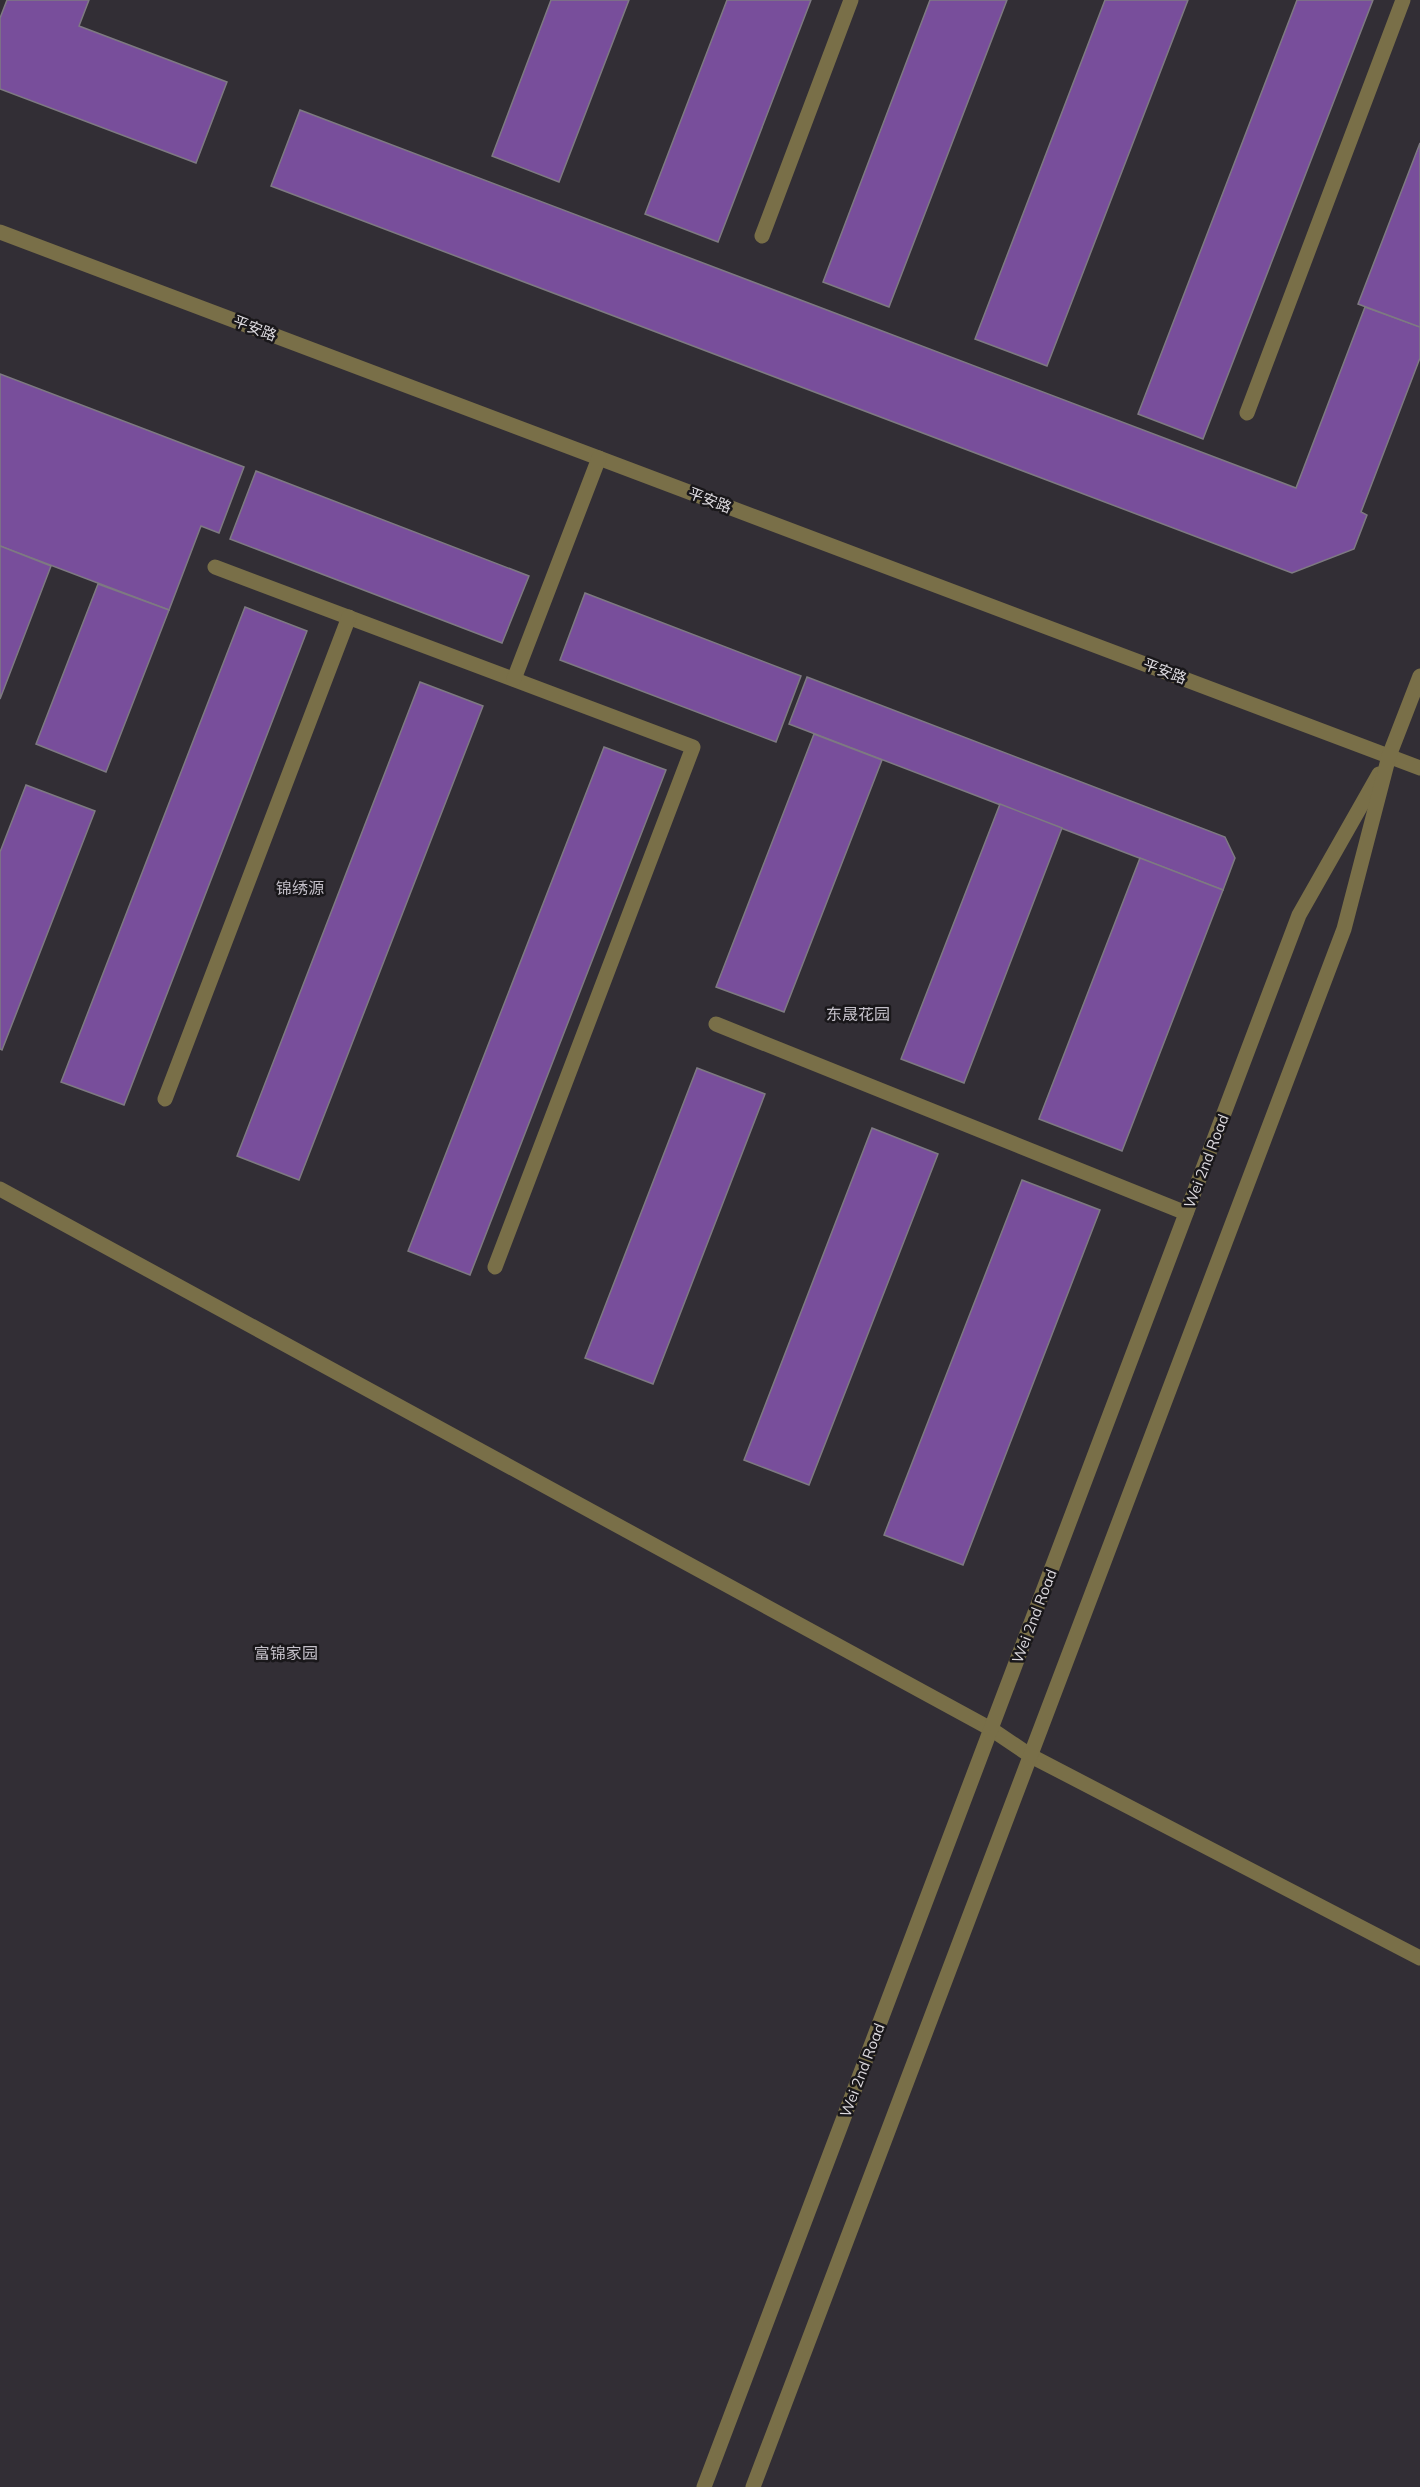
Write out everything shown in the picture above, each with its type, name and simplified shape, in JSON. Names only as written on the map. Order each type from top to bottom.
[{"type":"street","points":[[762,236],[851,0]]},
{"type":"street","points":[[1247,413],[1403,0]]},
{"type":"street","name":"平安路","points":[[0,232],[1420,768]]},
{"type":"street","points":[[514,680],[599,458]]},
{"type":"street","points":[[215,567],[693,747],[495,1267]]},
{"type":"street","points":[[165,1099],[349,617]]},
{"type":"street","name":"Wei 2nd Road","points":[[753,2487],[1344,929],[1389,756],[1420,676]]},
{"type":"street","name":"Wei 2nd Road","points":[[704,2487],[1299,915],[1389,756]]},
{"type":"street","points":[[716,1024],[1186,1213]]},
{"type":"street","points":[[0,1189],[991,1729],[1031,1756],[1420,1958]]},
{"type":"building","points":[[7,0],[89,0],[79,26],[227,82],[196,163],[0,89],[0,18]]},
{"type":"building","points":[[551,0],[629,0],[559,182],[492,156]]},
{"type":"building","points":[[727,0],[811,0],[718,242],[645,214]]},
{"type":"building","points":[[930,0],[1007,0],[889,307],[823,282]]},
{"type":"building","points":[[1105,0],[1188,0],[1047,366],[975,339]]},
{"type":"building","points":[[1297,0],[1373,0],[1203,439],[1138,414]]},
{"type":"building","points":[[300,110],[1296,488],[1365,307],[1420,327],[1420,358],[1361,512],[1367,515],[1354,549],[1292,573],[271,186]]},
{"type":"building","points":[[1420,143],[1420,327],[1358,304]]},
{"type":"building","points":[[0,374],[244,467],[219,533],[201,526],[169,610],[0,546]]},
{"type":"building","points":[[256,471],[529,576],[502,643],[230,539]]},
{"type":"building","points":[[0,546],[51,566],[0,699]]},
{"type":"building","points":[[98,584],[169,610],[106,772],[36,744]]},
{"type":"building","points":[[585,593],[801,676],[776,742],[560,660]]},
{"type":"building","points":[[245,607],[307,631],[124,1105],[61,1082]]},
{"type":"building","points":[[807,677],[1225,837],[1235,858],[1223,890],[789,724]]},
{"type":"building","points":[[420,682],[483,706],[299,1180],[237,1156]]},
{"type":"building","points":[[814,734],[882,760],[784,1012],[716,987]]},
{"type":"building","points":[[604,747],[666,770],[470,1275],[408,1251]]},
{"type":"building","points":[[26,785],[95,811],[2,1050],[0,1049],[0,852]]},
{"type":"building","points":[[1000,804],[1062,828],[964,1083],[901,1059]]},
{"type":"building","points":[[1140,858],[1223,890],[1122,1151],[1039,1119]]},
{"type":"building","points":[[697,1068],[765,1094],[653,1384],[585,1358]]},
{"type":"building","points":[[872,1128],[938,1154],[809,1485],[744,1460]]},
{"type":"building","points":[[1022,1180],[1100,1210],[963,1565],[884,1535]]},
{"type":"district","name":"锦绣源","points":[[300,888]]},
{"type":"district","name":"东晟花园","points":[[858,1014]]},
{"type":"district","name":"富锦家园","points":[[286,1653]]}]
